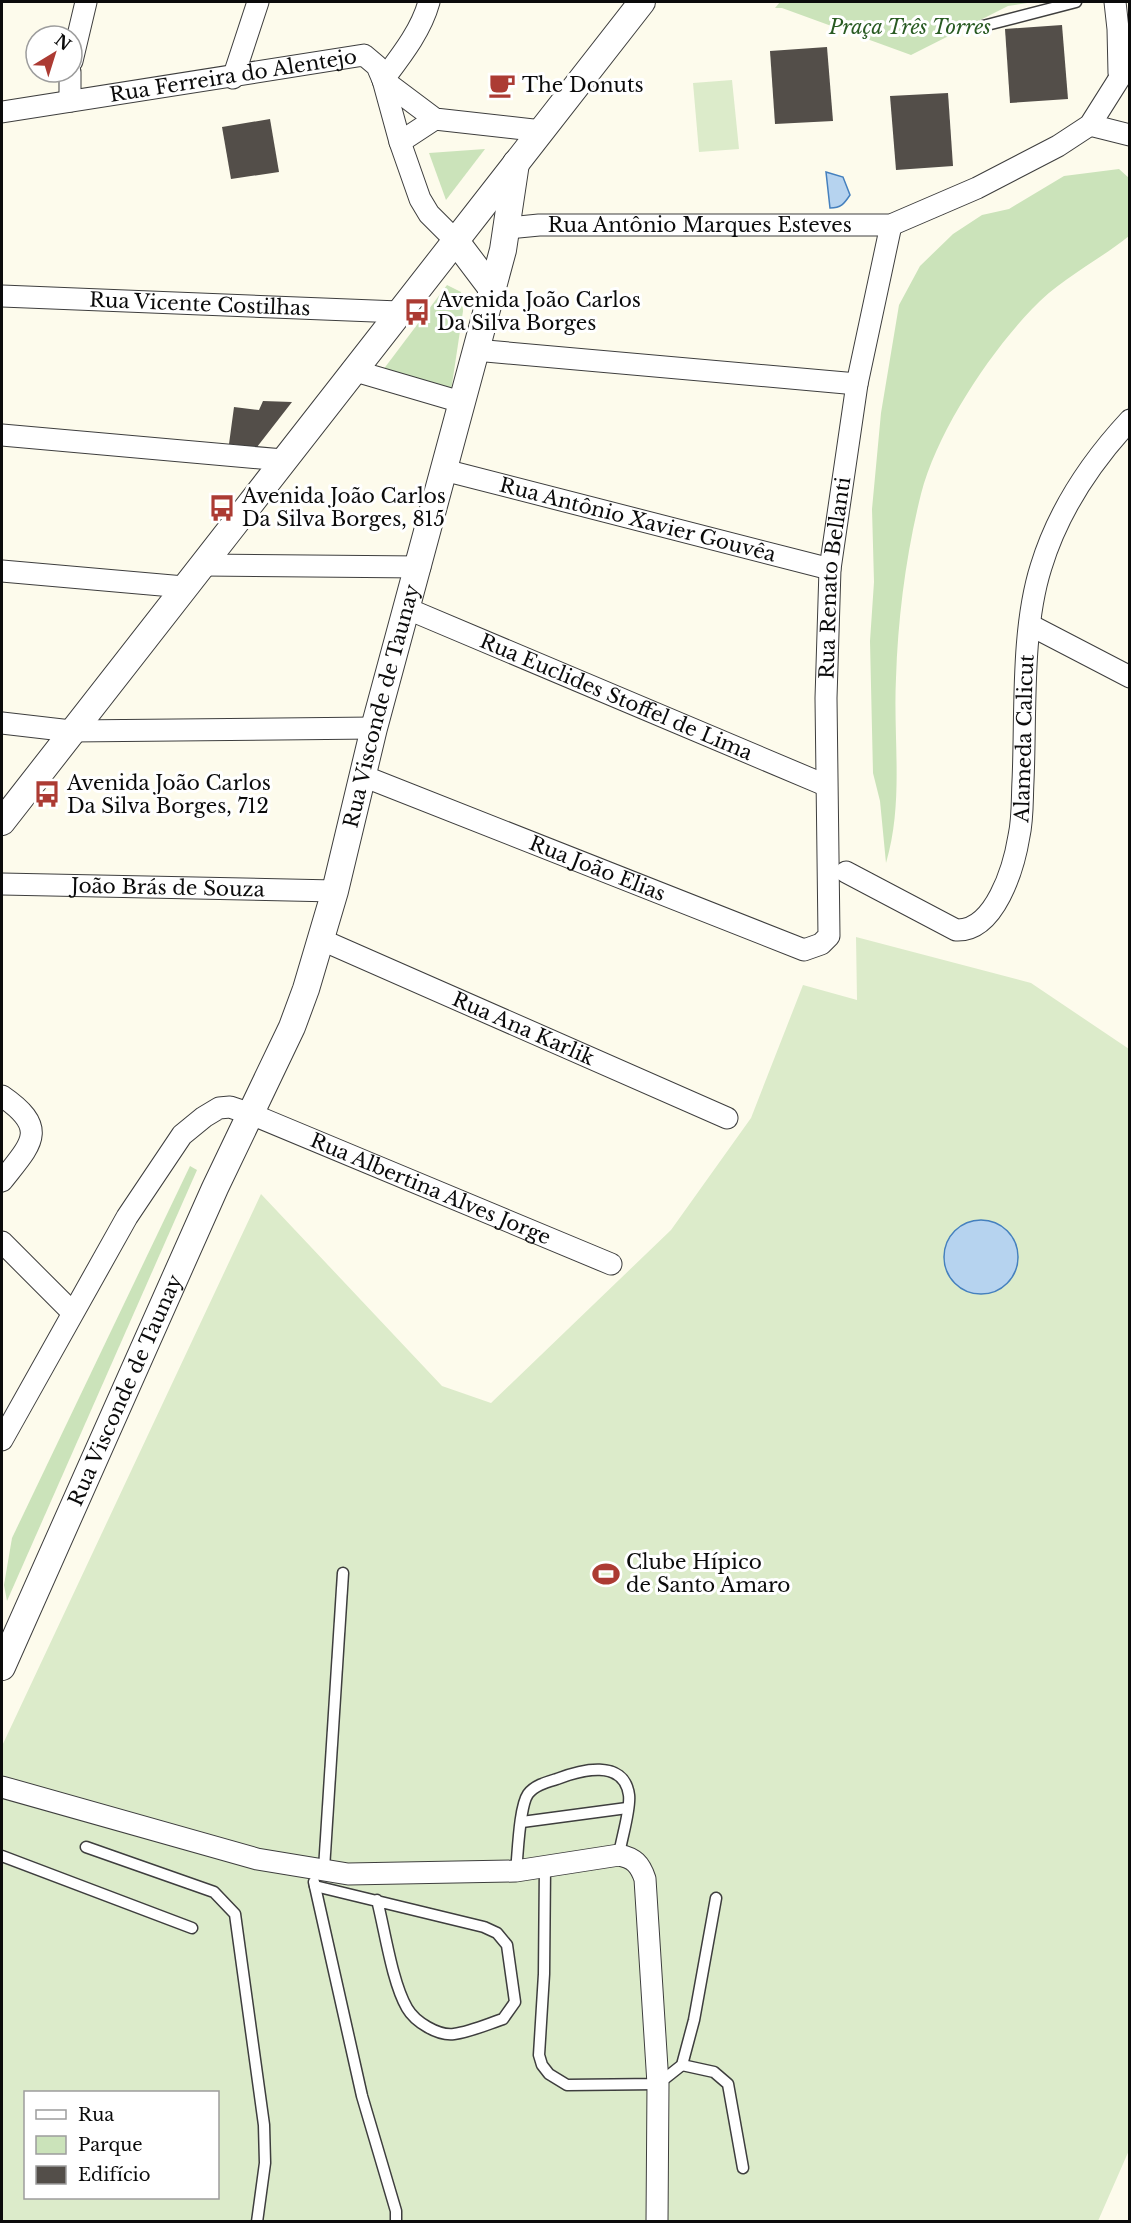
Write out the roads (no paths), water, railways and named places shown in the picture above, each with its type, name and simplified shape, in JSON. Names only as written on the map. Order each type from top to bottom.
[{"type":"street","points":[[81,24],[86,2]]},
{"type":"street","points":[[233,78],[258,2]]},
{"type":"street","points":[[429,2],[425,16],[409,45],[383,80],[435,119],[542,131]]},
{"type":"street","points":[[2,822],[352,370],[642,2]]},
{"type":"street","points":[[1119,79],[1120,10]]},
{"type":"street","points":[[891,225],[977,188],[1058,146],[1090,125],[1119,79],[1130,54]]},
{"type":"street","name":"Rua Ferreira do Alentejo","points":[[2,112],[233,78],[355,55],[371,59],[383,80],[400,142],[420,199],[429,214],[455,240]]},
{"type":"street","points":[[70,84],[70,101]]},
{"type":"street","points":[[400,142],[435,119]]},
{"type":"street","points":[[1090,125],[1130,135]]},
{"type":"street","name":"Rua Visconde de Taunay","points":[[2,1667],[292,1027],[322,940],[375,728],[420,567],[508,228],[516,163]]},
{"type":"street","name":"Rua Antônio Marques Esteves","points":[[508,228],[539,225],[891,225]]},
{"type":"street","name":"Rua Renato Bellanti","points":[[829,936],[825,785],[830,569],[857,384],[891,225]]},
{"type":"street","points":[[455,240],[492,289]]},
{"type":"street","name":"Rua Vicente Costilhas","points":[[2,296],[399,312]]},
{"type":"street","points":[[475,350],[857,384]]},
{"type":"street","points":[[352,370],[461,402]]},
{"type":"street","name":"Alameda Calicut","points":[[846,872],[956,930],[967,930],[986,916],[1002,893],[1010,874],[1020,834],[1030,625],[1040,568],[1063,512],[1087,470],[1130,420]]},
{"type":"street","points":[[2,435],[282,460]]},
{"type":"street","name":"Rua Antônio Xavier Gouvêa","points":[[444,470],[830,569]]},
{"type":"street","points":[[203,565],[420,567]]},
{"type":"street","points":[[2,571],[184,587]]},
{"type":"street","name":"Rua Euclides Stoffel de Lima","points":[[408,609],[825,785]]},
{"type":"street","points":[[1030,625],[1130,677]]},
{"type":"street","points":[[2,723],[71,731],[375,728]]},
{"type":"street","name":"Rua João Elias","points":[[363,776],[804,950],[821,944],[829,936]]},
{"type":"street","name":"João Brás de Souza","points":[[2,884],[335,891]]},
{"type":"street","name":"Rua Ana Karlik","points":[[322,940],[727,1118]]},
{"type":"street","points":[[2,1096],[29,1122],[33,1138],[29,1147],[2,1180]]},
{"type":"street","points":[[2,1440],[127,1217],[182,1135],[219,1108],[230,1107],[251,1114]]},
{"type":"street","name":"Rua Albertina Alves Jorge","points":[[251,1114],[611,1264]]},
{"type":"street","points":[[2,1242],[72,1312]]},
{"type":"street","points":[[2,1787],[317,1874],[516,1871],[619,1855],[631,1857],[640,1866],[645,1879],[658,2084],[657,2222]]},
{"type":"lane","points":[[983,26],[1076,2]]},
{"type":"lane","points":[[343,1573],[317,1874],[362,2096],[396,2211],[396,2222]]},
{"type":"lane","points":[[516,1871],[528,1794],[540,1785],[580,1770],[605,1769],[621,1777],[629,1796],[619,1855]]},
{"type":"lane","points":[[522,1822],[627,1808]]},
{"type":"lane","points":[[86,1847],[214,1892],[235,1914],[264,2125],[265,2163],[256,2222]]},
{"type":"lane","points":[[2,1856],[192,1928]]},
{"type":"lane","points":[[545,1866],[544,1974],[539,2055],[542,2065],[558,2082],[567,2085],[658,2084],[682,2065],[694,2020],[716,1898]]},
{"type":"lane","points":[[317,1874],[377,1900],[484,1927],[503,1938],[507,1945],[515,2002],[509,2014],[503,2019],[454,2034],[429,2028],[416,2019],[407,2008],[377,1900]]},
{"type":"lane","points":[[682,2065],[714,2072],[728,2084],[743,2168]]},
{"type":"water","points":[[826,172],[843,177],[850,195],[840,206],[830,208]]},
{"type":"water","points":[[988,1220],[1008,1230],[1016,1243],[1018,1257],[1016,1271],[1008,1284],[995,1292],[974,1294],[954,1284],[946,1271],[944,1250],[954,1230],[967,1222]]},
{"type":"place","name":"The Donuts","points":[[502,85]]},
{"type":"place","name":"Avenida João Carlos Da Silva Borges","points":[[417,312]]},
{"type":"place","name":"Avenida João Carlos Da Silva Borges, 815","points":[[222,508]]},
{"type":"place","name":"Avenida João Carlos Da Silva Borges, 712","points":[[47,794]]},
{"type":"place","name":"Clube Hípico de Santo Amaro","points":[[606,1574]]},
{"type":"park label","name":"Praça Três Torres","points":[[910,27]]}]
